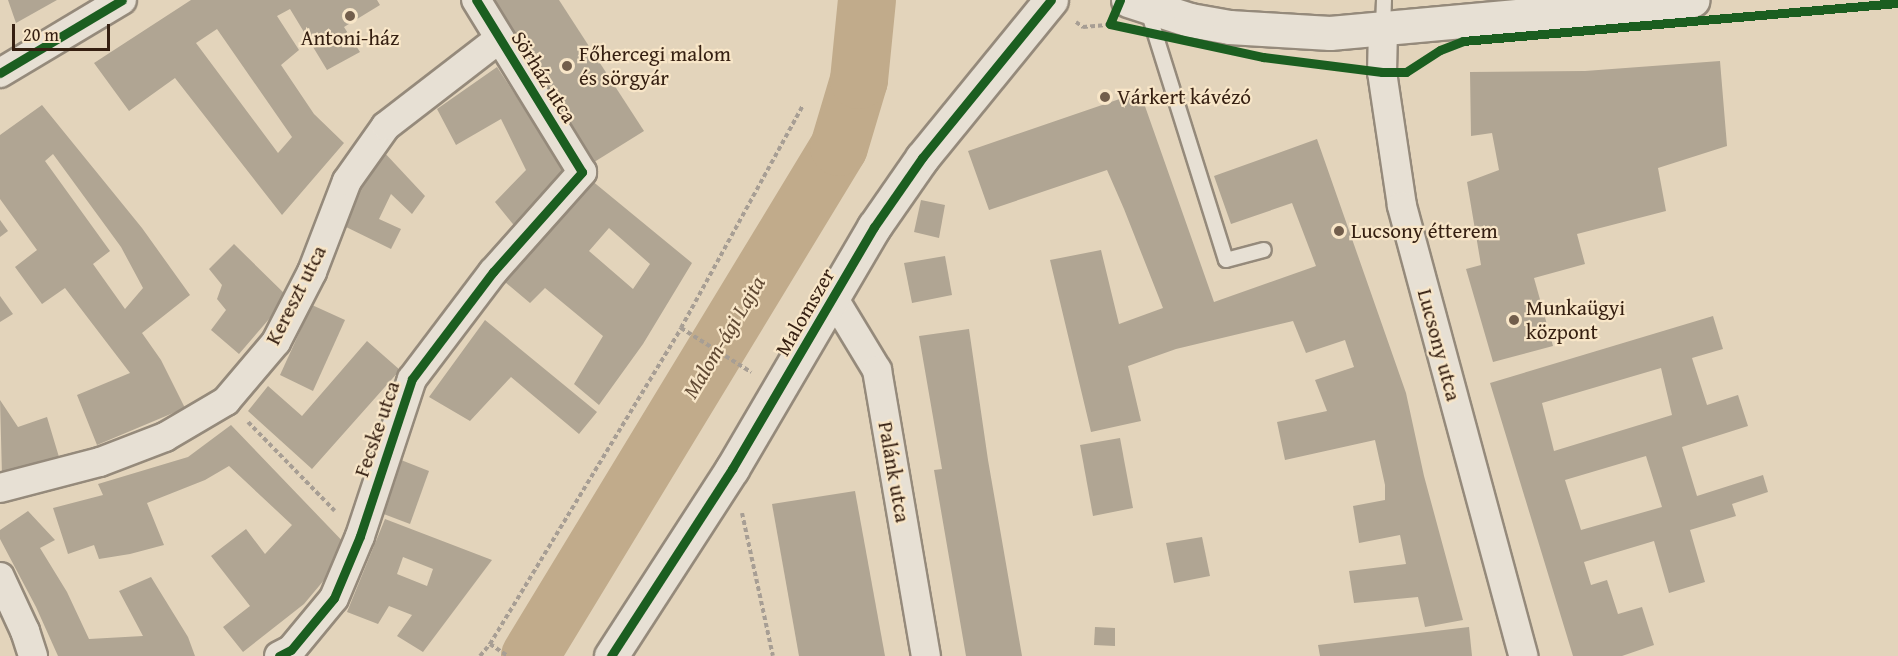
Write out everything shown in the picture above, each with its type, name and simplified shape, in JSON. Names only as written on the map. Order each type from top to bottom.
[{"type":"street","points":[[1,70],[122,0]]},
{"type":"street","name":"Sörház utca","points":[[476,0],[582,172]]},
{"type":"street","name":"Malomszer","points":[[611,656],[732,469],[834,299],[874,227],[922,158],[1051,0]]},
{"type":"street","points":[[1136,14],[1229,27],[1330,33],[1384,14],[1692,0]]},
{"type":"street","name":"Lucsony utca","points":[[1384,14],[1382,72],[1402,206],[1523,656]]},
{"type":"street","name":"Kereszt utca","points":[[0,488],[100,462],[165,437],[226,401],[276,342],[312,272],[347,181],[386,126],[499,39]]},
{"type":"street","name":"Fecske utca","points":[[279,656],[291,650],[334,598],[360,536],[412,379],[493,273],[582,172]]},
{"type":"street","name":"Palánk utca","points":[[834,299],[877,370],[926,656]]},
{"type":"street","points":[[0,577],[19,641]]},
{"type":"lane","points":[[1136,14],[1226,260],[1264,250]]},
{"type":"path","points":[[480,656],[490,644],[682,328],[803,105]]},
{"type":"path","points":[[682,328],[739,365]]},
{"type":"path","points":[[226,401],[360,536]]},
{"type":"path","points":[[732,469],[773,656]]},
{"type":"path","points":[[490,644],[508,656]]},
{"type":"building","points":[[8,0],[57,0],[16,23]]},
{"type":"building","points":[[191,0],[377,0],[380,5],[344,27],[360,52],[327,70],[290,9],[277,16],[299,50],[281,65],[314,114],[344,143],[282,215],[175,78],[129,111],[94,63]],"holes":[[[217,29],[292,137],[278,153],[196,43]]]},
{"type":"building","name":"Főhercegi malom és sörgyár","points":[[493,0],[559,0],[644,131],[591,164]]},
{"type":"building","points":[[1720,61],[1727,146],[1658,168],[1666,211],[1577,234],[1585,264],[1534,278],[1553,346],[1493,362],[1466,269],[1481,265],[1467,182],[1499,170],[1492,133],[1471,136],[1470,72],[1585,71]]},
{"type":"building","points":[[497,67],[567,174],[517,229],[495,202],[526,170],[501,119],[456,145],[437,109]]},
{"type":"building","points":[[1140,92],[1214,302],[1316,266],[1292,203],[1231,224],[1214,176],[1317,139],[1406,393],[1424,476],[1463,620],[1425,627],[1418,597],[1354,603],[1349,571],[1406,564],[1400,535],[1359,543],[1353,506],[1385,500],[1385,485],[1375,440],[1285,460],[1277,422],[1327,411],[1315,380],[1354,367],[1345,340],[1306,353],[1293,321],[1176,349],[1128,366],[1141,421],[1091,432],[1050,260],[1101,250],[1119,324],[1163,308],[1107,170],[989,210],[968,151]]},
{"type":"building","points":[[42,105],[142,228],[190,295],[142,333],[161,360],[185,408],[97,445],[77,395],[130,373],[65,288],[42,304],[15,267],[37,250],[0,199],[0,135]],"holes":[[[53,154],[121,247],[143,288],[125,309],[93,264],[110,251],[45,161]]]},
{"type":"building","points":[[382,150],[425,196],[412,214],[391,194],[379,219],[401,229],[391,249],[342,225],[356,191]]},
{"type":"building","points":[[591,180],[692,263],[643,344],[599,405],[574,384],[603,336],[545,288],[530,303],[505,282]],"holes":[[[609,228],[650,264],[633,289],[589,251]]]},
{"type":"building","points":[[921,200],[945,205],[939,238],[914,232]]},
{"type":"building","points":[[0,220],[8,231],[0,237]]},
{"type":"building","points":[[234,244],[288,297],[239,354],[211,330],[226,310],[217,299],[222,285],[209,269]]},
{"type":"building","points":[[945,256],[952,295],[912,303],[904,263]]},
{"type":"building","points":[[0,296],[13,314],[0,322]]},
{"type":"building","points":[[312,305],[345,320],[313,391],[280,375]]},
{"type":"building","points":[[1713,316],[1723,349],[1692,358],[1707,405],[1738,395],[1748,426],[1682,447],[1697,496],[1763,475],[1768,492],[1732,504],[1736,516],[1690,530],[1705,582],[1669,593],[1654,541],[1584,562],[1591,585],[1607,580],[1618,614],[1642,607],[1654,645],[1622,656],[1573,656],[1490,383]],"holes":[[[1661,368],[1672,415],[1554,451],[1542,403]],[[1646,456],[1662,507],[1581,530],[1565,480]]]},
{"type":"building","points":[[485,320],[597,412],[579,434],[511,377],[470,421],[429,397]]},
{"type":"building","points":[[969,329],[988,460],[1022,656],[966,656],[934,470],[942,469],[919,336]]},
{"type":"building","points":[[367,341],[400,370],[312,469],[248,411],[268,386],[302,416]]},
{"type":"building","points":[[0,400],[18,427],[47,417],[59,457],[2,476]]},
{"type":"building","points":[[231,425],[350,549],[304,604],[243,652],[223,627],[250,606],[211,556],[246,529],[265,554],[292,525],[229,466],[205,480],[147,503],[164,545],[130,554],[99,559],[94,545],[68,554],[53,508],[103,495],[98,484],[188,457]]},
{"type":"building","points":[[1120,438],[1133,508],[1093,516],[1080,445]]},
{"type":"building","points":[[401,460],[429,471],[410,524],[381,513]]},
{"type":"building","points":[[855,491],[885,656],[799,656],[772,504]]},
{"type":"building","points":[[28,511],[55,540],[40,548],[67,592],[89,639],[143,636],[119,591],[151,577],[188,637],[195,656],[58,656],[36,607],[0,539],[0,530]]},
{"type":"building","points":[[385,519],[492,560],[423,652],[397,636],[412,615],[389,606],[378,624],[347,612]],"holes":[[[403,557],[433,569],[427,586],[397,574]]]},
{"type":"building","points":[[1202,537],[1210,576],[1174,583],[1166,543]]},
{"type":"building","points":[[1095,627],[1115,628],[1115,646],[1094,645]]},
{"type":"building","points":[[1469,627],[1472,656],[1320,656],[1318,645]]},
{"type":"waterway","name":"Malom-ági Lajta","points":[[530,656],[839,147],[859,80],[867,0]]},
{"type":"cycle path","points":[[0,73],[122,0]]},
{"type":"cycle path","points":[[279,656],[291,650],[334,598],[360,536],[412,379],[493,272],[582,172],[476,0]]},
{"type":"cycle path","points":[[611,656],[732,469],[874,227],[922,158],[1051,0]]},
{"type":"cycle path","points":[[1120,0],[1110,24],[1263,57],[1382,72],[1406,72],[1440,50],[1463,41],[1898,3]]},
{"type":"place","name":"Antoni-ház","points":[[350,16]]},
{"type":"place","name":"Főhercegi malom és sörgyár","points":[[567,66]]},
{"type":"place","name":"Várkert kávézó","points":[[1105,97]]},
{"type":"place","name":"Lucsony étterem","points":[[1339,231]]},
{"type":"place","name":"Munkaügyi központ","points":[[1514,320]]}]
